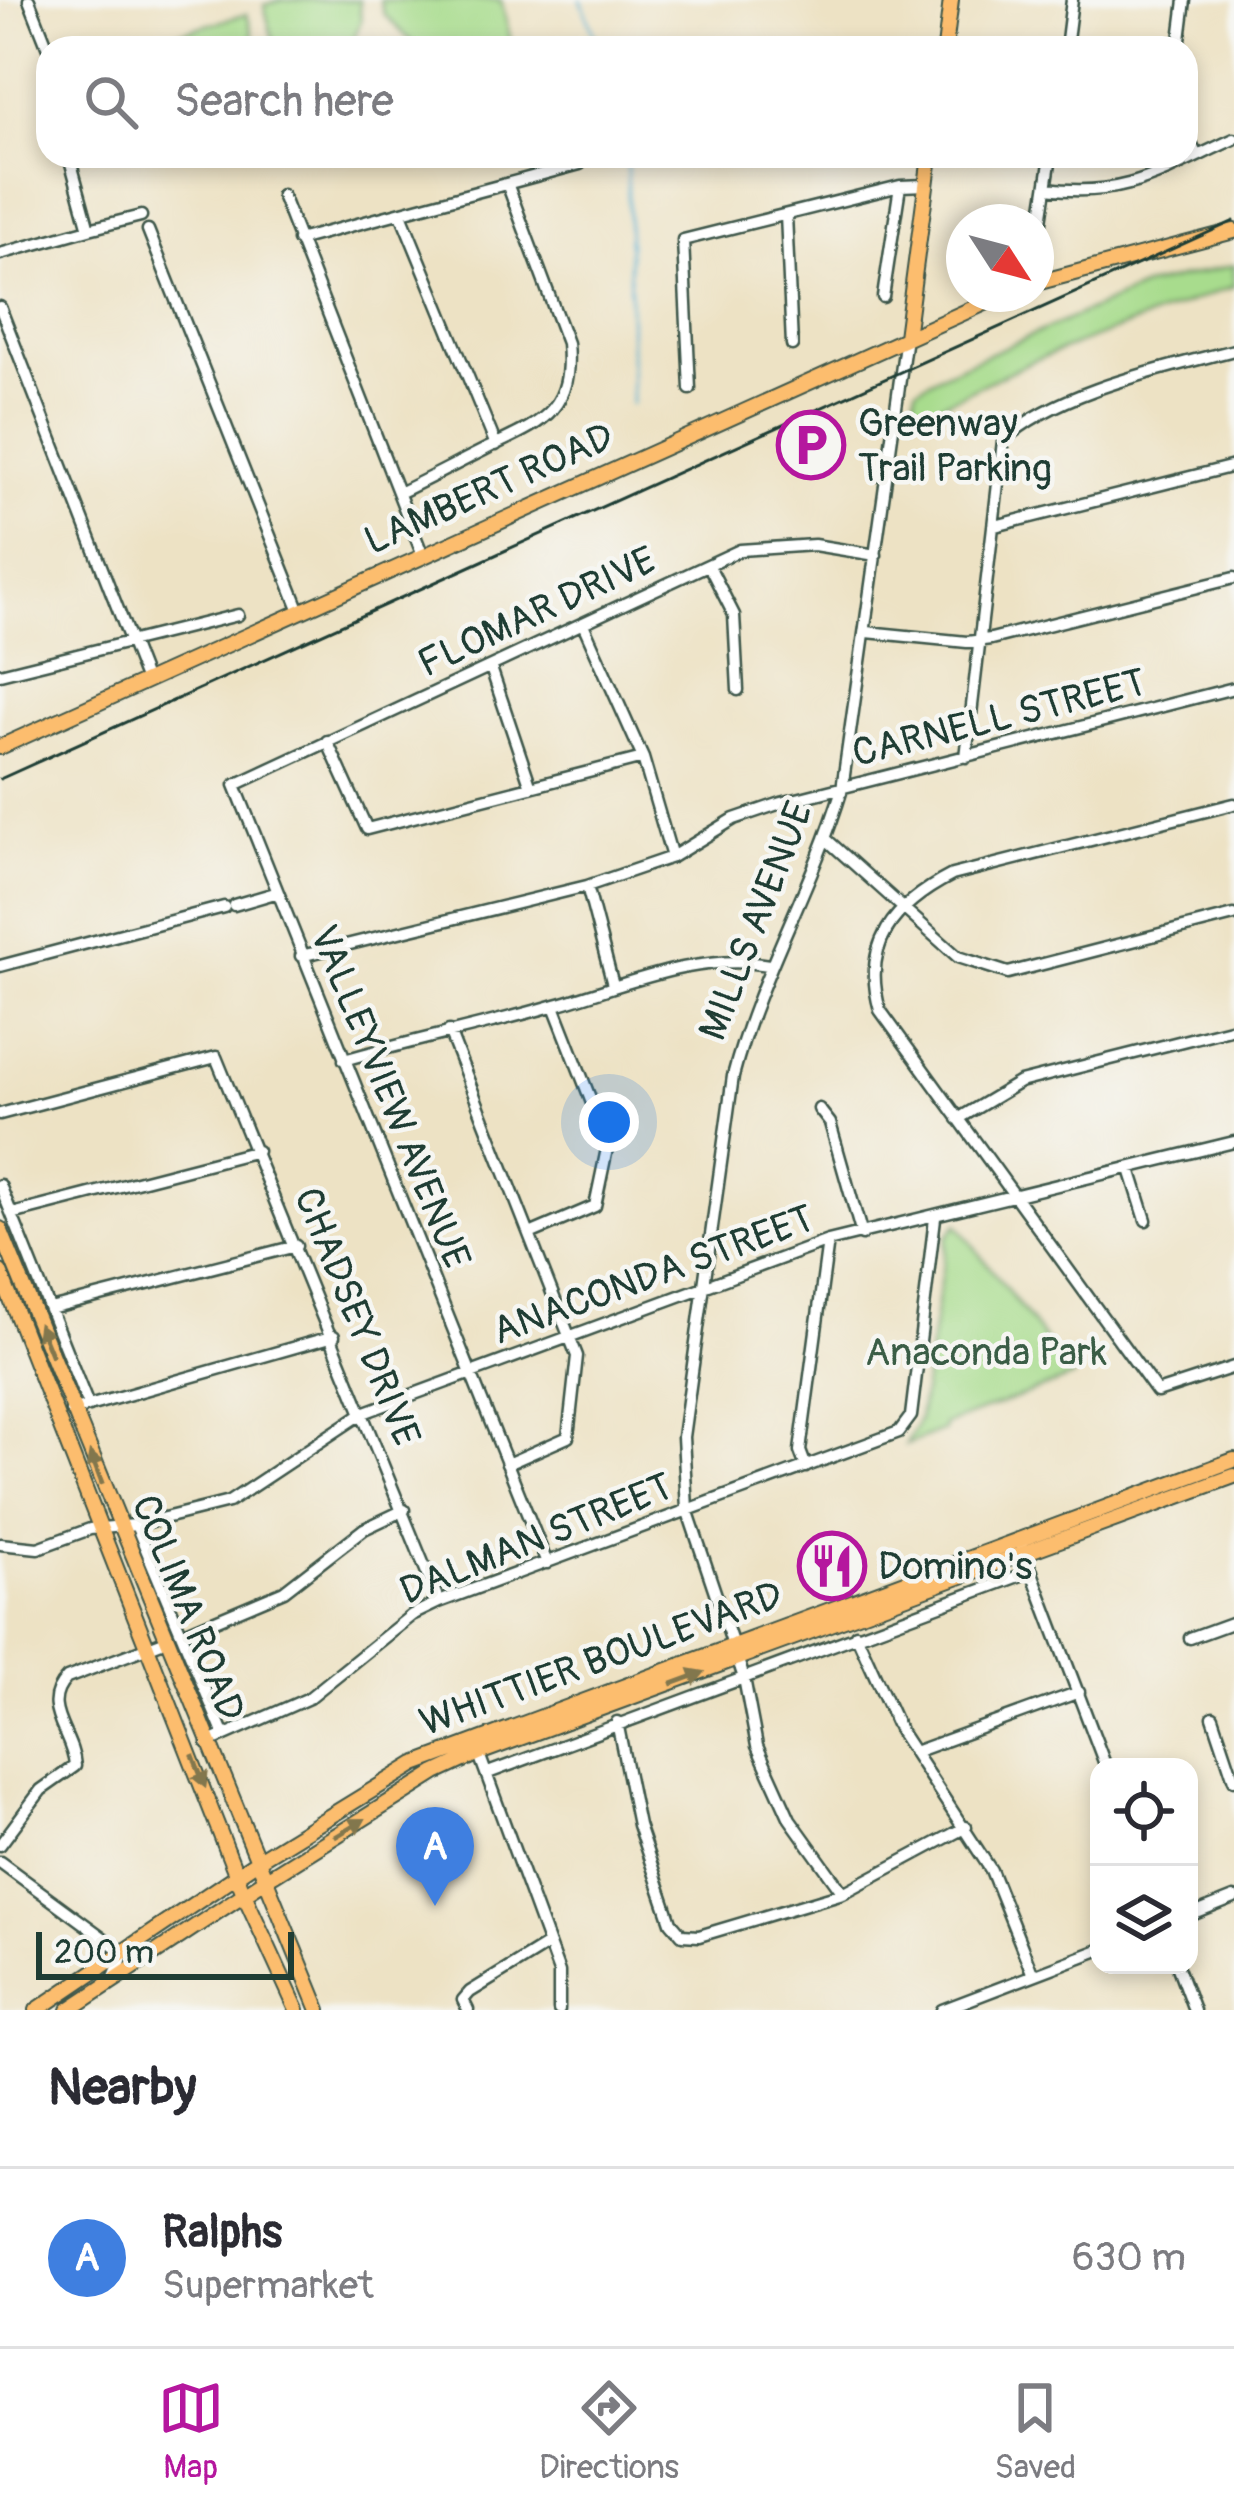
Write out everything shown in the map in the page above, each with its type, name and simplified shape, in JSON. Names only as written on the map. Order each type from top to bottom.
[{"type":"main road","points":[[946,36],[951,0]]},
{"type":"main road","name":"MILLS AVENUE","points":[[906,337],[928,168]]},
{"type":"main road","points":[[1054,278],[1234,231]]},
{"type":"main road","name":"LAMBERT ROAD","points":[[0,747],[964,312]]},
{"type":"main road","name":"COLIMA ROAD","points":[[0,1229],[8,1271],[102,1527],[207,1743],[319,2010]]},
{"type":"main road","name":"COLIMA ROAD","points":[[8,1271],[80,1407],[244,1894],[297,2010]]},
{"type":"main road","name":"WHITTIER BOULEVARD","points":[[1023,1547],[1234,1460]]},
{"type":"main road","name":"WHITTIER BOULEVARD","points":[[38,2010],[256,1862],[415,1764],[476,1747],[1023,1547],[1234,1476]]},
{"type":"main road","name":"WHITTIER BOULEVARD","points":[[69,2010],[476,1747]]},
{"type":"street","points":[[29,0],[43,36]]},
{"type":"street","points":[[1068,36],[1072,0]]},
{"type":"street","points":[[1180,36],[1185,0]]},
{"type":"street","points":[[1198,155],[1234,140]]},
{"type":"street","points":[[72,168],[88,229]]},
{"type":"street","points":[[298,240],[566,168]]},
{"type":"street","points":[[1044,204],[1050,168]]},
{"type":"street","points":[[1047,188],[1083,193],[1140,185],[1173,168]]},
{"type":"street","points":[[399,493],[533,429],[563,393],[570,370],[567,343],[508,185]]},
{"type":"street","points":[[691,389],[683,240],[900,186],[926,185]]},
{"type":"street","points":[[883,297],[900,186]]},
{"type":"street","points":[[281,195],[423,556]]},
{"type":"street","points":[[401,214],[496,445]]},
{"type":"street","points":[[786,215],[792,345]]},
{"type":"street","points":[[0,254],[141,216]]},
{"type":"street","points":[[148,230],[300,611]]},
{"type":"street","points":[[0,307],[146,681]]},
{"type":"street","name":"MILLS AVENUE","points":[[843,1893],[808,1847],[757,1746],[744,1678],[687,1510],[683,1437],[733,1076],[769,965],[826,839],[842,789],[906,337]]},
{"type":"street","points":[[966,757],[1003,440],[1021,423],[1140,376],[1234,350]]},
{"type":"street","points":[[995,526],[1234,466]]},
{"type":"street","name":"FLOMAR DRIVE","points":[[235,785],[740,550],[770,545],[876,555]]},
{"type":"street","points":[[709,566],[734,615],[738,690]]},
{"type":"street","points":[[867,632],[977,640],[1234,578]]},
{"type":"street","points":[[0,674],[238,615]]},
{"type":"street","points":[[583,624],[643,758],[672,856]]},
{"type":"street","points":[[491,668],[532,787]]},
{"type":"street","name":"CARNELL STREET","points":[[301,956],[587,886],[672,856],[734,819],[1234,688]]},
{"type":"street","points":[[327,741],[367,829],[643,758]]},
{"type":"street","name":"VALLEYVIEW AVENUE","points":[[235,785],[547,1563]]},
{"type":"street","points":[[1234,804],[952,875],[903,910],[875,947],[870,977],[880,1010],[1157,1392],[1234,1366]]},
{"type":"street","points":[[826,839],[958,957],[1007,973],[1234,915]]},
{"type":"street","points":[[587,886],[613,985]]},
{"type":"street","points":[[0,967],[275,893]]},
{"type":"street","points":[[344,1060],[554,1006],[613,985],[736,959],[769,965]]},
{"type":"street","points":[[532,1233],[595,1206],[608,1144],[554,1006]]},
{"type":"street","points":[[958,1119],[1020,1082],[1234,1028]]},
{"type":"street","points":[[449,1030],[578,1356],[568,1437],[507,1464]]},
{"type":"street","name":"CHADSEY DRIVE","points":[[0,1114],[216,1058],[334,1336],[439,1602]]},
{"type":"street","points":[[819,1108],[830,1123],[862,1235]]},
{"type":"street","name":"ANACONDA STREET","points":[[0,1544],[38,1548],[102,1527],[136,1525],[229,1502],[363,1413],[828,1241],[1234,1142]]},
{"type":"street","points":[[12,1214],[257,1151]]},
{"type":"street","points":[[1130,1169],[1146,1220]]},
{"type":"street","points":[[0,1185],[50,1309],[80,1407]]},
{"type":"street","name":"DALMAN STREET","points":[[207,1743],[309,1698],[412,1615],[439,1602],[907,1425],[935,1218]]},
{"type":"street","points":[[806,1467],[800,1451],[828,1241]]},
{"type":"street","points":[[50,1309],[296,1246]]},
{"type":"street","points":[[58,1417],[334,1336]]},
{"type":"street","points":[[182,1634],[284,1591],[364,1529],[404,1510]]},
{"type":"street","points":[[136,1525],[223,1733]]},
{"type":"street","points":[[1023,1547],[1103,1758]]},
{"type":"street","name":"WHITTIER BOULEVARD","points":[[488,1773],[1032,1571]]},
{"type":"street","points":[[1190,1638],[1234,1622]]},
{"type":"street","points":[[856,1634],[914,1752],[991,1870],[1033,1975]]},
{"type":"street","points":[[0,1846],[41,1790],[75,1766],[53,1708],[55,1690],[67,1678],[157,1644]]},
{"type":"street","points":[[914,1752],[1078,1692]]},
{"type":"street","points":[[1213,1717],[1234,1780]]},
{"type":"street","points":[[617,1722],[638,1825],[671,1922],[682,1935],[699,1936],[843,1893],[966,1827]]},
{"type":"street","points":[[476,1747],[559,1972],[559,2010]]},
{"type":"street","points":[[0,1862],[124,1953],[113,1979]]},
{"type":"street","points":[[1198,1912],[1234,1898]]},
{"type":"street","points":[[468,2010],[463,2000],[470,1992],[548,1944]]},
{"type":"street","points":[[942,2010],[1090,1953]]},
{"type":"street","points":[[1181,1974],[1194,2010]]},
{"type":"green space","points":[[283,0],[359,0],[361,20],[355,36],[272,36],[264,5]]},
{"type":"green space","points":[[380,0],[501,0],[510,36],[406,36],[384,14]]},
{"type":"green space","points":[[247,14],[253,36],[167,36]]},
{"type":"green space","points":[[1234,265],[1234,286],[1035,360],[913,417],[916,389],[942,374],[1146,286]]},
{"type":"green space","name":"Anaconda Park","points":[[957,1224],[1073,1377],[944,1425],[944,1430],[906,1445],[919,1419],[947,1237]]},
{"type":"waterway","points":[[581,0],[595,36]]},
{"type":"waterway","points":[[627,168],[632,404]]},
{"type":"railway","points":[[0,779],[1234,221]]},
{"type":"place","name":"Greenway Trail Parking","points":[[811,445]]},
{"type":"place","name":"Domino's","points":[[832,1566]]},
{"type":"place","name":"Ralphs","points":[[435,1906]]}]
